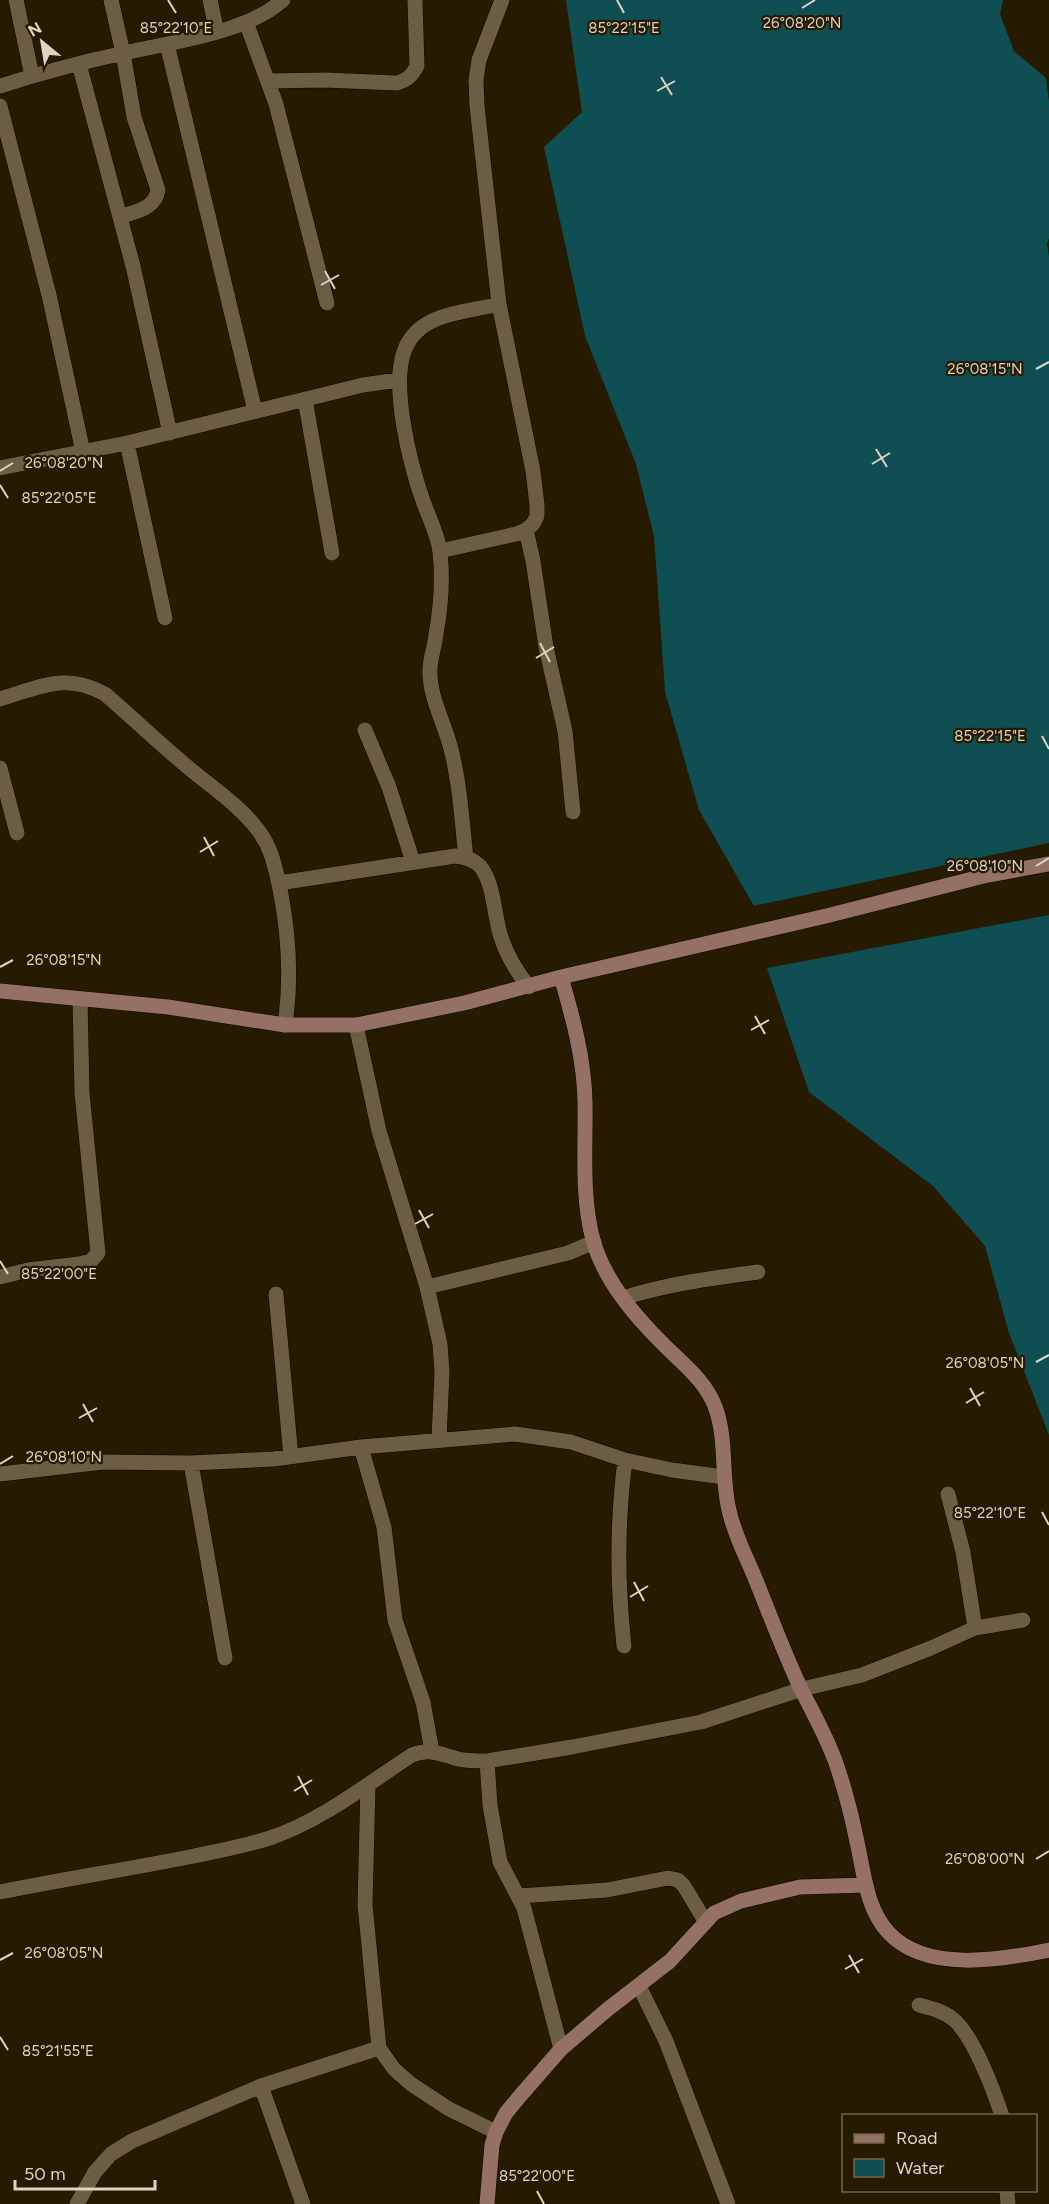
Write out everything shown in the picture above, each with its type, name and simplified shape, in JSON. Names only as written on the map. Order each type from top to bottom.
[{"type":"street","points":[[16,0],[32,76]]},
{"type":"street","points":[[111,0],[134,117],[159,190],[157,199],[151,204],[120,217]]},
{"type":"street","points":[[210,0],[217,32]]},
{"type":"street","points":[[0,86],[123,53],[217,32],[246,22],[275,8],[284,0]]},
{"type":"street","points":[[268,81],[396,83],[405,81],[413,75],[417,66],[415,0]]},
{"type":"street","points":[[440,551],[526,530],[537,516],[533,471],[499,304],[476,80],[479,60],[502,0]]},
{"type":"street","points":[[246,22],[268,81],[290,153],[327,303]]},
{"type":"street","points":[[167,44],[255,411]]},
{"type":"street","points":[[79,64],[146,319],[170,433]]},
{"type":"street","points":[[0,106],[49,295],[83,452]]},
{"type":"street","points":[[466,858],[456,775],[445,726],[432,687],[430,671],[441,598],[440,551],[415,476],[398,380],[404,350],[413,333],[445,315],[499,304]]},
{"type":"street","points":[[0,468],[127,443],[363,385],[398,380]]},
{"type":"street","points":[[305,399],[332,553]]},
{"type":"street","points":[[127,443],[165,618]]},
{"type":"street","points":[[526,530],[546,647],[565,731],[573,812]]},
{"type":"street","points":[[0,699],[55,683],[73,681],[89,685],[105,694],[243,812],[259,830],[278,870],[285,914],[290,962],[285,1024]]},
{"type":"street","points":[[365,730],[389,787],[413,862]]},
{"type":"street","points":[[0,768],[17,833]]},
{"type":"street","points":[[279,883],[455,856],[466,858],[475,862],[485,875],[507,953],[517,972],[530,987]]},
{"type":"street","points":[[0,991],[168,1006],[285,1024],[356,1025],[465,1003],[988,875],[1049,864]]},
{"type":"street","points":[[561,978],[580,1049],[585,1100],[587,1208],[594,1242],[605,1268],[623,1298],[638,1317],[707,1388],[717,1410],[729,1510],[738,1538],[801,1689],[814,1712],[837,1767],[876,1917],[902,1944],[915,1951],[949,1959],[1000,1959],[1049,1950]]},
{"type":"street","points":[[0,1277],[28,1269],[80,1264],[91,1261],[98,1253],[82,1093],[80,999]]},
{"type":"street","points":[[356,1025],[379,1131],[427,1287],[441,1353],[439,1439]]},
{"type":"street","points":[[427,1287],[568,1253],[594,1242]]},
{"type":"street","points":[[623,1298],[690,1281],[758,1272]]},
{"type":"street","points":[[276,1294],[291,1457]]},
{"type":"street","points":[[0,1474],[103,1462],[191,1463],[291,1457],[361,1447],[515,1434],[571,1442],[626,1460],[672,1470],[724,1477]]},
{"type":"street","points":[[361,1447],[384,1527],[395,1620],[423,1702],[432,1750]]},
{"type":"street","points":[[624,1646],[619,1603],[618,1552],[619,1517],[626,1460]]},
{"type":"street","points":[[191,1463],[225,1658]]},
{"type":"street","points":[[948,1494],[963,1552],[975,1628]]},
{"type":"street","points":[[0,1892],[142,1867],[270,1838],[295,1828],[368,1785],[412,1755],[423,1751],[432,1750],[459,1759],[487,1761],[670,1729],[728,1714],[801,1689],[862,1675],[932,1648],[975,1628],[1023,1620]]},
{"type":"street","points":[[487,1761],[490,1805],[500,1862],[519,1896],[528,1922],[561,2049]]},
{"type":"street","points":[[368,1785],[365,1905],[379,2048],[394,2069],[411,2084],[449,2109],[496,2132]]},
{"type":"street","points":[[519,1896],[607,1890],[668,1878],[678,1880],[684,1886],[705,1922]]},
{"type":"street","points":[[487,2204],[492,2145],[496,2132],[520,2096],[561,2049],[670,1961],[705,1922],[725,1907],[778,1892],[822,1885],[866,1885]]},
{"type":"street","points":[[639,1986],[666,2041],[728,2204]]},
{"type":"street","points":[[919,2005],[936,2009],[953,2019],[963,2029],[989,2081],[1002,2114]]},
{"type":"street","points":[[77,2204],[95,2172],[111,2154],[132,2141],[261,2086],[379,2048]]},
{"type":"street","points":[[261,2086],[303,2204]]},
{"type":"water","points":[[566,0],[1003,0],[1000,14],[1014,51],[1046,78],[1049,102],[1049,238],[1047,244],[1049,257],[1049,843],[754,906],[699,810],[665,692],[654,536],[636,464],[585,336],[544,147],[582,112]]},
{"type":"water","points":[[1049,915],[1049,1435],[1009,1333],[985,1246],[933,1186],[809,1092],[767,968]]}]
